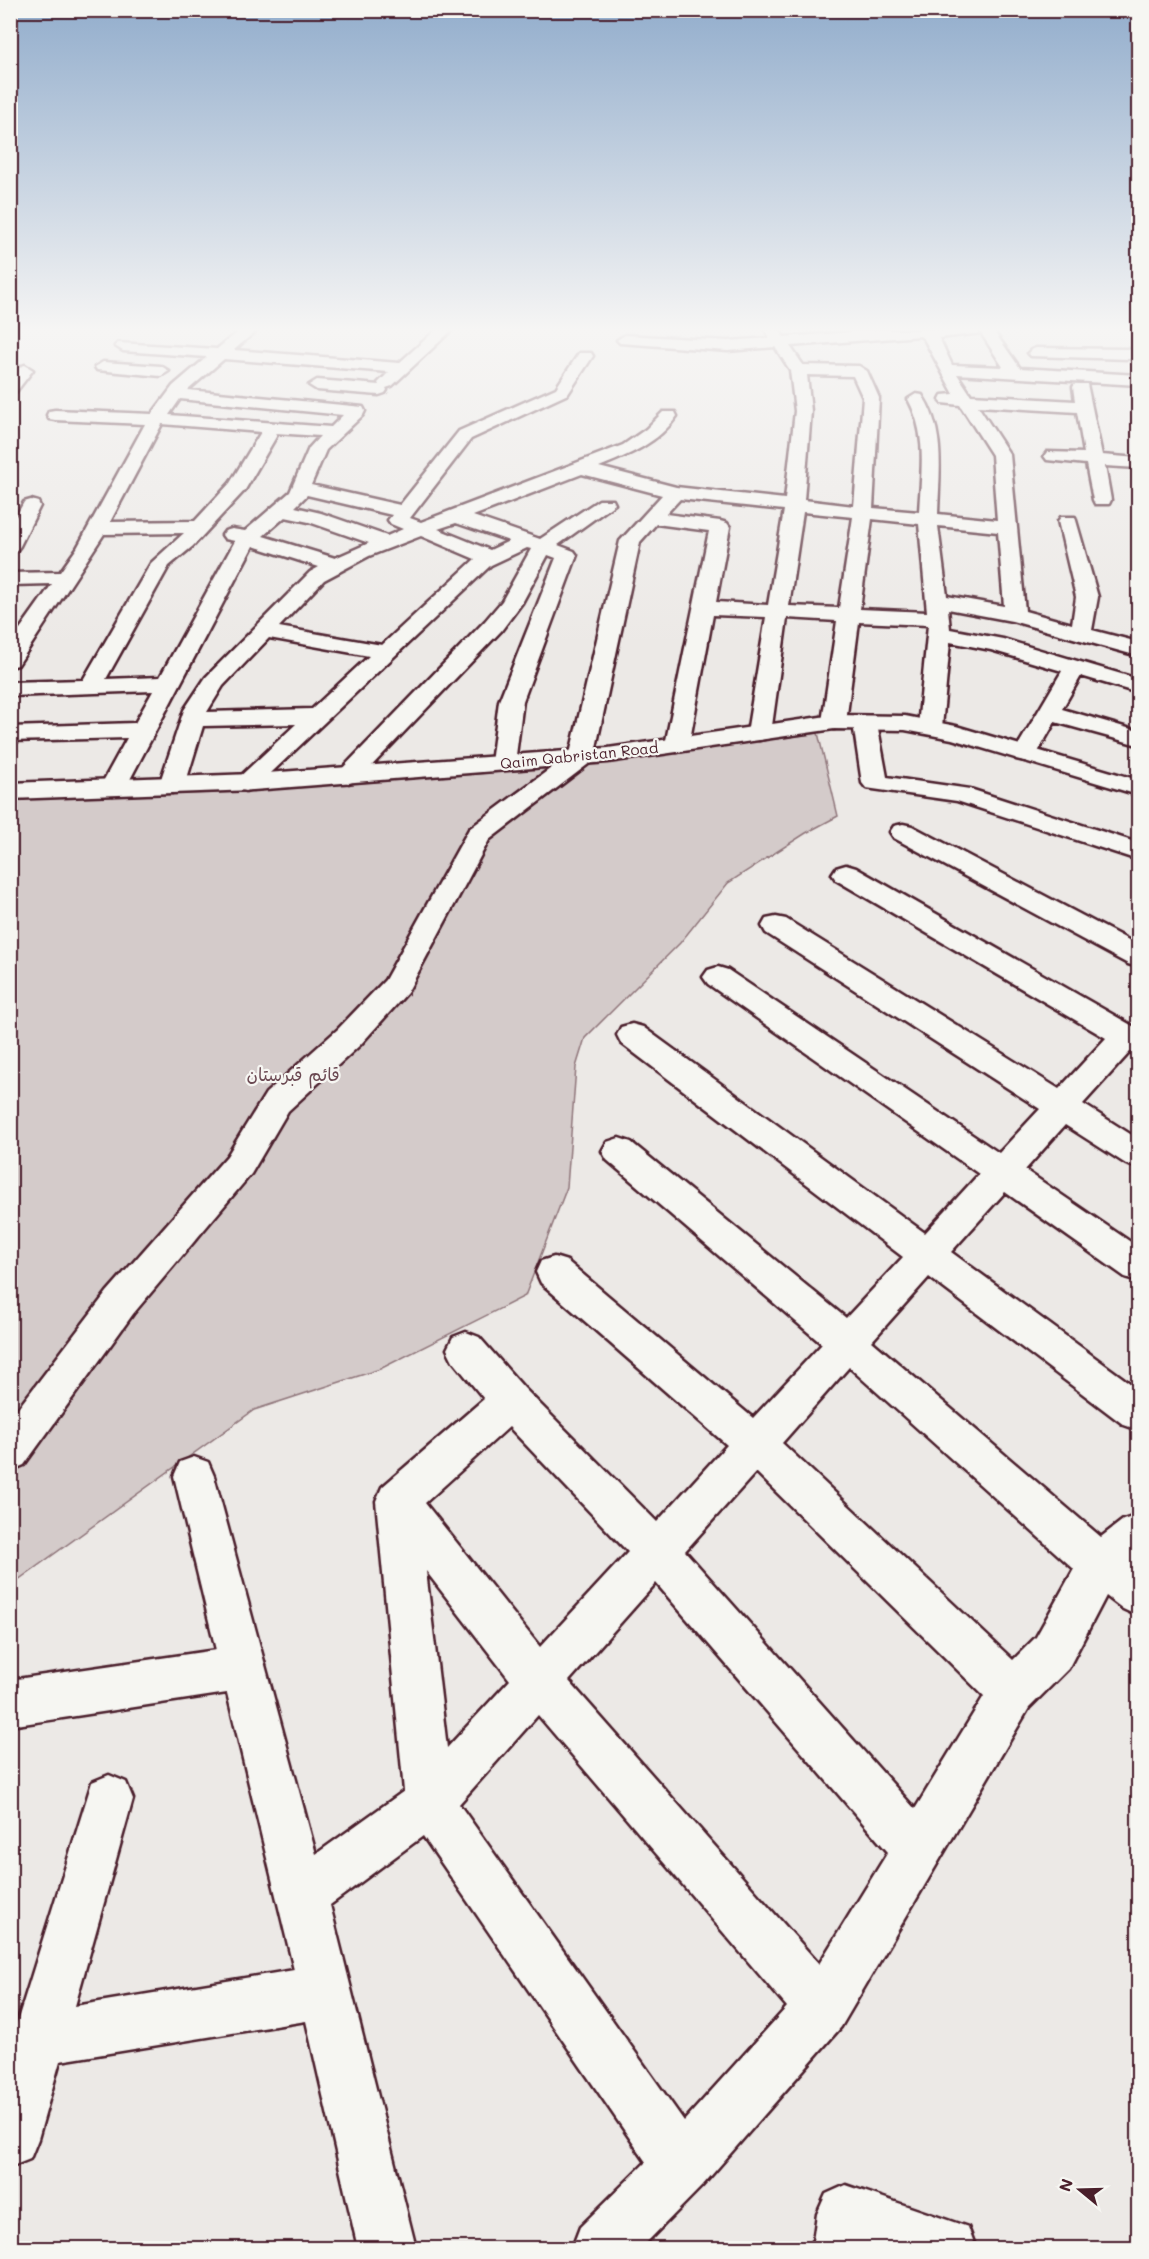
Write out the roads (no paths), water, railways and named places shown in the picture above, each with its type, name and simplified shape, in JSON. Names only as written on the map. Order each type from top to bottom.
[{"type":"street","points":[[10,660],[18,638],[66,578],[97,528],[147,435]]},
{"type":"street","points":[[199,440],[236,435]]},
{"type":"street","points":[[91,686],[161,562],[198,529],[238,486],[269,435]]},
{"type":"street","points":[[112,787],[244,543],[298,495],[313,456],[331,435]]},
{"type":"street","points":[[465,435],[398,520],[423,528],[490,558]]},
{"type":"street","points":[[172,785],[196,710],[214,681],[317,576],[335,565],[386,542],[582,468],[628,448],[648,435]]},
{"type":"street","points":[[759,733],[794,505],[801,435]]},
{"type":"street","points":[[834,722],[872,435]]},
{"type":"street","points":[[930,435],[932,448],[928,519],[938,617],[930,728]]},
{"type":"street","points":[[988,435],[1001,455],[1015,615]]},
{"type":"street","points":[[1090,435],[1102,500]]},
{"type":"street","points":[[142,444],[165,443]]},
{"type":"street","points":[[1053,456],[1138,463]]},
{"type":"street","points":[[582,468],[675,493],[1007,527]]},
{"type":"street","points":[[300,488],[404,512]]},
{"type":"street","points":[[10,1452],[120,1303],[239,1165],[277,1102],[350,1037],[396,986],[478,835],[582,757],[630,541],[675,493]]},
{"type":"street","points":[[246,783],[484,561],[534,544],[606,504]]},
{"type":"street","points":[[10,546],[31,506]]},
{"type":"street","points":[[281,510],[314,517],[386,542]]},
{"type":"street","points":[[455,516],[567,555],[511,701],[503,763]]},
{"type":"street","points":[[651,518],[720,528],[677,745]]},
{"type":"street","points":[[1068,521],[1087,597],[1081,633]]},
{"type":"street","points":[[97,528],[198,529],[249,538],[335,565]]},
{"type":"street","points":[[349,775],[493,626],[511,603],[534,544]]},
{"type":"street","points":[[10,579],[66,578]]},
{"type":"street","points":[[704,608],[849,615],[938,617],[1015,615],[1131,644]]},
{"type":"street","points":[[938,617],[995,644],[1138,686]]},
{"type":"street","points":[[264,631],[386,652]]},
{"type":"street","points":[[1025,753],[1048,713],[1084,670],[1131,644]]},
{"type":"street","points":[[10,689],[168,684]]},
{"type":"street","points":[[1048,713],[1138,738]]},
{"type":"street","points":[[193,719],[318,716]]},
{"type":"street","name":"Qaim Qabristan Road","points":[[10,791],[246,783],[582,757],[834,722],[905,723],[956,733],[1138,788]]},
{"type":"street","points":[[865,723],[875,783],[961,794],[1138,852]]},
{"type":"street","points":[[10,734],[144,730]]},
{"type":"street","points":[[903,832],[1138,957]]},
{"type":"street","points":[[302,1895],[429,1802],[1002,1172],[1062,1107],[1132,1040],[846,874]]},
{"type":"street","points":[[776,926],[1138,1155]]},
{"type":"street","points":[[718,977],[1138,1266]]},
{"type":"street","points":[[632,1035],[1138,1412]]},
{"type":"street","points":[[619,1152],[848,1343],[1100,1564],[1138,1594]]},
{"type":"street","points":[[554,1272],[755,1444],[1013,1692]]},
{"type":"street","points":[[466,1348],[510,1401],[657,1552],[919,1850]]},
{"type":"street","points":[[397,1501],[510,1401]]},
{"type":"street","points":[[194,1476],[302,1895],[387,2248]]},
{"type":"street","points":[[397,1501],[539,1681],[822,2008]]},
{"type":"street","points":[[397,1501],[429,1802],[682,2166]]},
{"type":"street","points":[[601,2248],[682,2166],[822,2008],[1013,1692],[1052,1653],[1100,1564],[1138,1535]]},
{"type":"street","points":[[10,1703],[244,1668]]},
{"type":"street","points":[[10,2139],[110,1799]]},
{"type":"street","points":[[40,2038],[326,1991]]},
{"type":"street","points":[[841,2248],[846,2214],[947,2248]]},
{"type":"park label","name":"قائم قبرستان","points":[[293,1074]]}]
